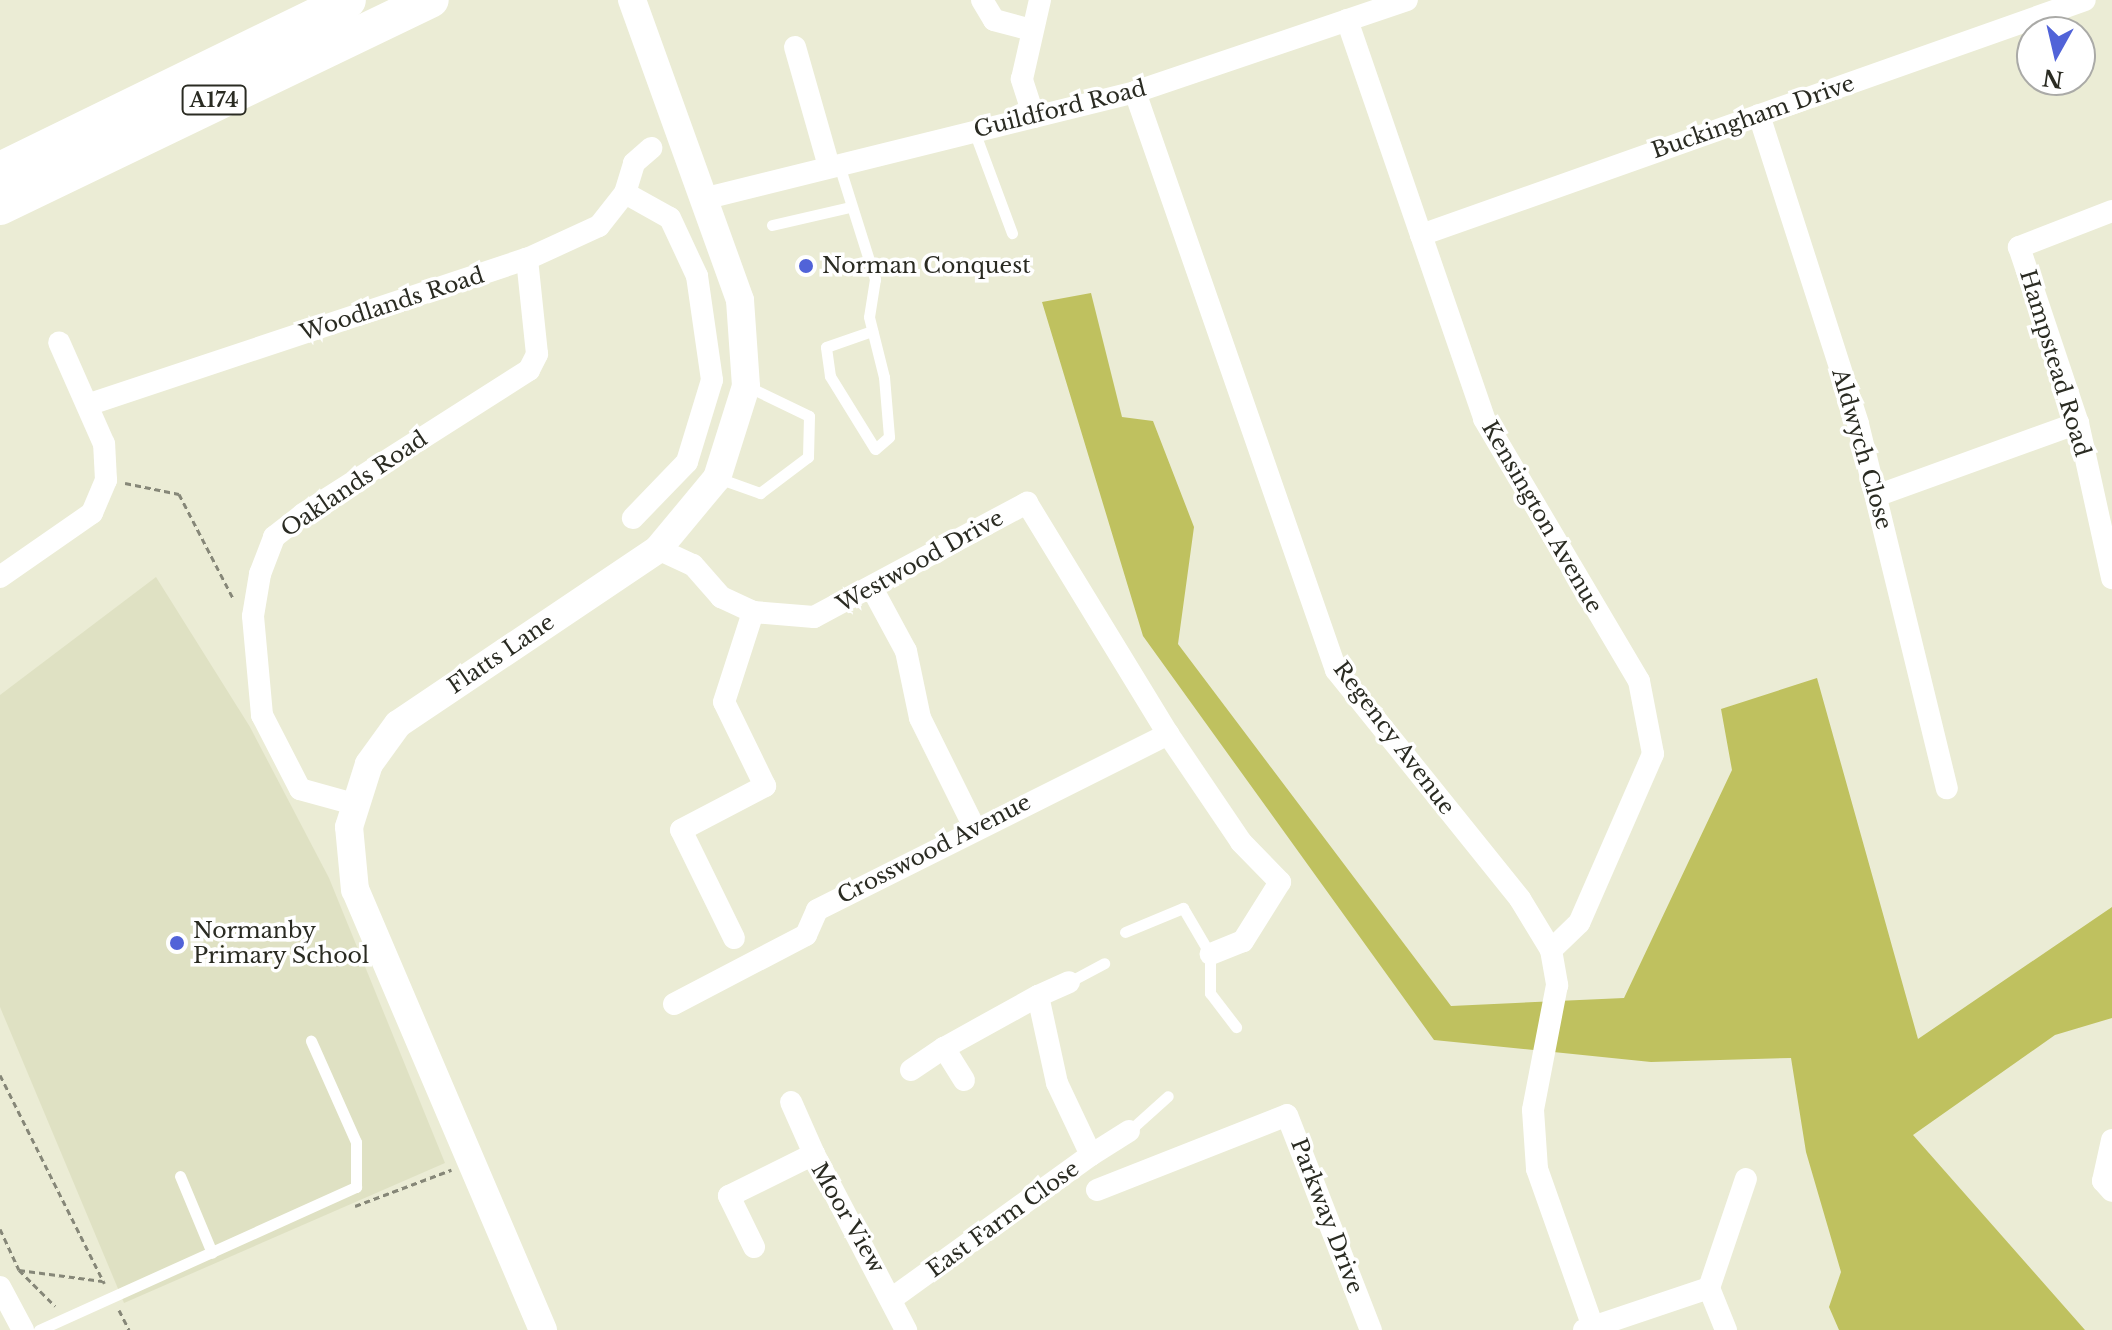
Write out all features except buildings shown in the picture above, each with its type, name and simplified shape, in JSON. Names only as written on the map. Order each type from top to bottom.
[{"type":"highway","name":"A174","points":[[0,170],[348,0]]},
{"type":"highway","name":"A174","points":[[0,207],[431,0]]},
{"type":"street","name":"Flatts Lane","points":[[543,1330],[355,890],[348,854],[354,804],[369,764],[398,724],[658,549],[717,478],[746,386],[740,300],[707,198],[632,0]]},
{"type":"street","points":[[982,0],[994,20],[1032,30]]},
{"type":"street","points":[[1034,117],[1022,79],[1040,0]]},
{"type":"street","name":"Guildford Road","points":[[707,198],[1135,92],[1407,0]]},
{"type":"street","name":"Buckingham Drive","points":[[1421,235],[2085,0]]},
{"type":"street","name":"Kensington Avenue","points":[[1347,20],[1484,419],[1639,681],[1653,754],[1579,923],[1551,950]]},
{"type":"street","points":[[795,47],[834,165]]},
{"type":"street","name":"Regency Avenue","points":[[1135,92],[1336,670],[1520,899],[1551,950],[1557,985],[1533,1110],[1537,1169],[1588,1328]]},
{"type":"street","name":"Aldwych Close","points":[[1759,115],[1876,496],[1947,788]]},
{"type":"street","name":"Woodlands Road","points":[[90,404],[527,259],[599,226],[625,193],[634,163],[651,148]]},
{"type":"street","points":[[625,193],[670,218],[697,276],[712,380],[687,462],[633,518]]},
{"type":"street","name":"Hampstead Road","points":[[2112,211],[2019,247],[2078,423],[2112,578]]},
{"type":"street","name":"Oaklands Road","points":[[354,804],[300,789],[289,774],[262,715],[253,616],[274,537],[529,370],[537,354],[527,259]]},
{"type":"street","points":[[706,340],[743,337]]},
{"type":"street","points":[[0,577],[92,513],[106,480],[90,404],[59,342]]},
{"type":"street","points":[[1876,496],[2078,423]]},
{"type":"street","name":"Westwood Drive","points":[[658,549],[693,565],[721,597],[753,612],[814,617],[873,590],[1027,503],[1168,734]]},
{"type":"street","points":[[873,590],[906,651],[920,718],[974,827]]},
{"type":"street","points":[[734,938],[681,830],[765,786],[724,702],[753,612]]},
{"type":"street","points":[[1168,734],[1241,842],[1280,882],[1243,941],[1210,954]]},
{"type":"street","name":"Crosswood Avenue","points":[[674,1004],[806,935],[817,910],[974,827],[1168,734]]},
{"type":"street","points":[[911,1070],[944,1048],[1069,982]]},
{"type":"street","name":"East Farm Close","points":[[894,1297],[1091,1155],[1057,1083],[1038,996]]},
{"type":"street","points":[[944,1048],[964,1080]]},
{"type":"street","points":[[791,1102],[814,1154]]},
{"type":"street","name":"Parkway Drive","points":[[1097,1190],[1287,1115],[1371,1330]]},
{"type":"street","points":[[1091,1155],[1129,1131]]},
{"type":"street","points":[[2112,1140],[2103,1181],[2112,1191]]},
{"type":"street","name":"Moor View","points":[[754,1247],[729,1196],[814,1154],[894,1297],[906,1330]]},
{"type":"street","points":[[1726,1330],[1709,1288],[1746,1179]]},
{"type":"street","points":[[5,1280],[23,1330]]},
{"type":"street","points":[[1588,1328],[1709,1288]]},
{"type":"lane","points":[[974,131],[1012,233]]},
{"type":"lane","points":[[834,165],[875,279],[872,331],[889,437],[875,449],[830,376],[826,347],[872,331]]},
{"type":"lane","points":[[772,225],[850,207]]},
{"type":"lane","points":[[717,478],[760,493],[808,457],[809,416],[746,386]]},
{"type":"lane","points":[[1125,932],[1179,905],[1210,954],[1210,993],[1236,1027]]},
{"type":"lane","points":[[1069,982],[1104,963]]},
{"type":"lane","points":[[39,1330],[356,1187],[360,1156],[311,1041]]},
{"type":"lane","points":[[1129,1131],[1168,1096]]},
{"type":"lane","points":[[180,1176],[212,1253]]},
{"type":"path","points":[[106,480],[179,494],[239,609],[253,616]]},
{"type":"path","points":[[0,1075],[129,1330]]},
{"type":"path","points":[[340,1196],[358,1207],[470,1162]]},
{"type":"path","points":[[0,1229],[19,1270],[66,1318]]},
{"type":"path","points":[[5,1280],[19,1270],[103,1281]]},
{"type":"shaded area","points":[[1091,293],[1122,417],[1153,421],[1194,527],[1178,644],[1451,1006],[1624,998],[1732,770],[1721,709],[1817,678],[1918,1039],[2112,907],[2112,1018],[2055,1035],[1913,1135],[2085,1330],[1839,1330],[1829,1307],[1841,1272],[1806,1152],[1791,1058],[1651,1062],[1434,1040],[1143,636],[1042,302]]},
{"type":"shaded area","name":"Normanby Primary School","points":[[156,577],[250,727],[329,878],[445,1163],[124,1303],[0,1007],[0,695]]},
{"type":"place","name":"Norman Conquest","points":[[806,266]]},
{"type":"place","name":"Normanby Primary School","points":[[177,943]]}]
